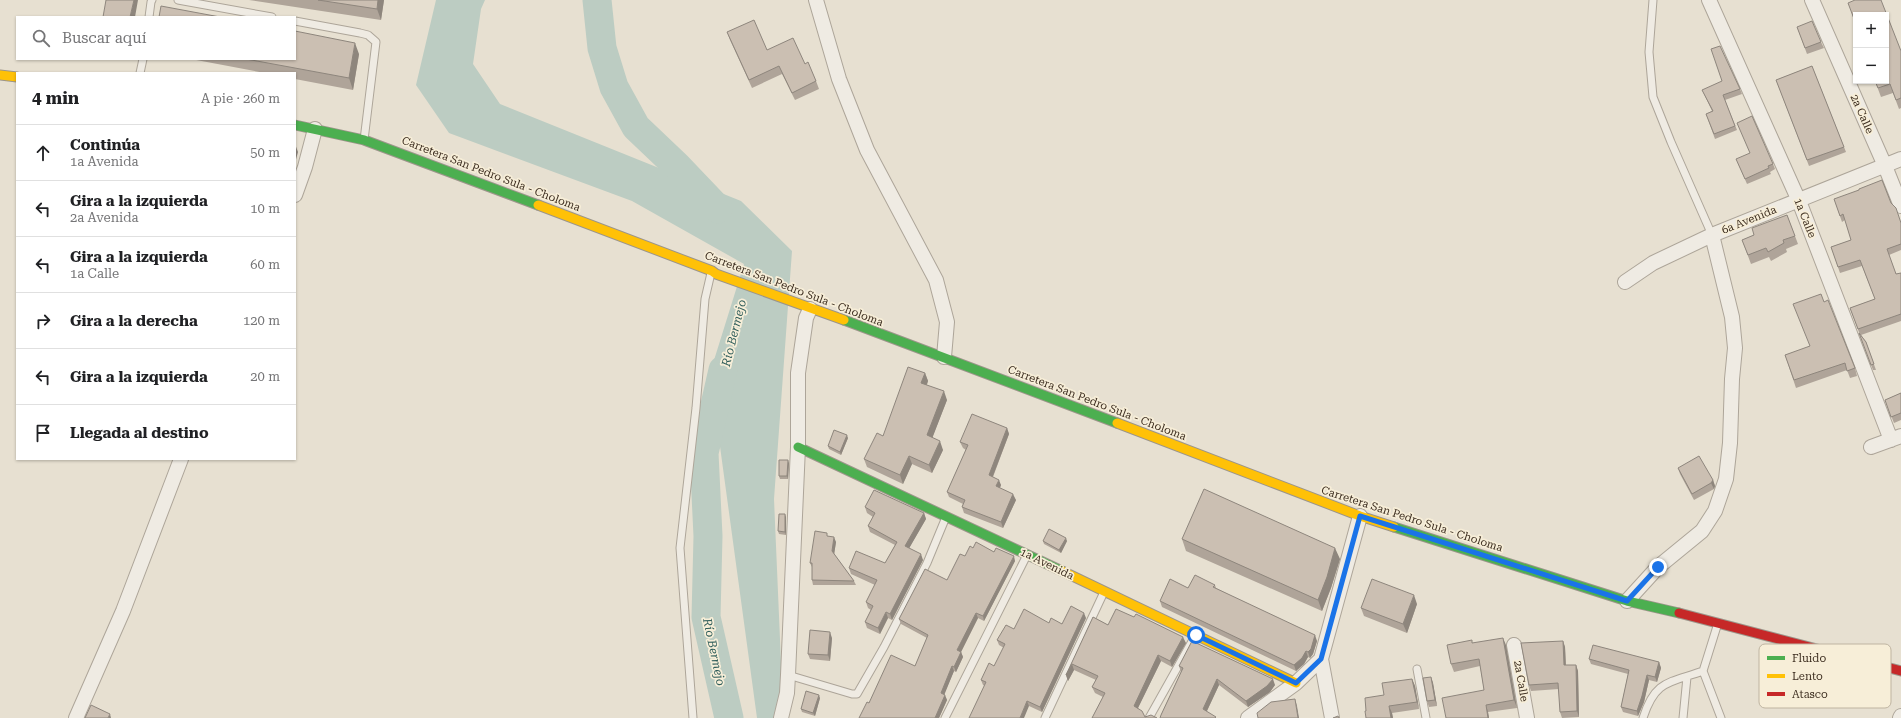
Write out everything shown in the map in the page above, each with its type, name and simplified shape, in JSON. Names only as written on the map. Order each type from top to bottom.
[{"type":"main road","points":[[0,74],[16,77]]},
{"type":"main road","name":"Carretera San Pedro Sula - Choloma","points":[[296,125],[364,140],[408,155],[805,307],[944,357],[1360,516],[1627,601],[1798,644]]},
{"type":"main road","name":"1a Avenida","points":[[798,447],[1296,683]]},
{"type":"main road","name":"Carretera San Pedro Sula - Choloma","points":[[1891,668],[1901,671]]},
{"type":"street","points":[[816,0],[839,79],[867,150],[936,280],[947,322],[944,357]]},
{"type":"street","name":"1a Calle","points":[[1709,0],[1799,201],[1896,438]]},
{"type":"street","name":"2a Calle","points":[[1812,0],[1901,206]]},
{"type":"street","points":[[296,192],[316,129]]},
{"type":"street","name":"6a Avenida","points":[[1625,282],[1653,263],[1712,235],[1901,159]]},
{"type":"street","points":[[1627,601],[1658,567],[1702,531],[1715,511],[1726,479],[1730,443],[1732,378],[1735,348],[1732,317],[1712,235]]},
{"type":"street","points":[[782,718],[787,693],[798,447],[798,373],[806,318],[805,307]]},
{"type":"street","points":[[1872,446],[1896,438]]},
{"type":"street","points":[[76,718],[123,611],[182,460]]},
{"type":"street","points":[[1332,718],[1321,659],[1360,516]]},
{"type":"street","name":"2a Calle","points":[[1514,645],[1527,718]]},
{"type":"street","points":[[1248,718],[1296,683],[1321,659]]},
{"type":"lane","points":[[149,16],[152,0]]},
{"type":"lane","points":[[178,0],[266,16]]},
{"type":"lane","points":[[1653,0],[1649,52],[1653,97],[1712,235]]},
{"type":"lane","points":[[296,21],[368,35],[376,42],[364,140]]},
{"type":"lane","points":[[140,72],[143,60]]},
{"type":"lane","points":[[693,718],[680,548],[696,408],[705,298],[714,272]]},
{"type":"lane","points":[[788,675],[852,694],[857,694],[927,563],[946,516]]},
{"type":"lane","points":[[945,718],[1027,555]]},
{"type":"lane","points":[[1045,718],[1104,592]]},
{"type":"lane","points":[[1718,623],[1703,672],[1721,718]]},
{"type":"lane","points":[[1149,718],[1196,635]]},
{"type":"lane","points":[[1417,669],[1426,718]]},
{"type":"lane","points":[[1643,718],[1648,703],[1657,690],[1669,682],[1703,672]]},
{"type":"lane","points":[[1683,718],[1687,677]]},
{"type":"water","points":[[436,0],[485,0],[481,9],[473,64],[500,104],[741,201],[792,251],[774,499],[783,709],[780,718],[757,718],[710,373],[744,264],[632,201],[449,133],[416,85]]},
{"type":"building","points":[[106,0],[134,0],[130,16],[103,16]]},
{"type":"building","points":[[318,0],[378,0],[377,9]]},
{"type":"building","points":[[1855,0],[1881,0],[1886,12],[1853,12],[1853,16],[1848,3]]},
{"type":"building","points":[[161,6],[215,16],[159,16]]},
{"type":"building","points":[[754,20],[767,50],[793,38],[805,64],[808,62],[816,81],[792,93],[779,66],[749,80],[727,32]]},
{"type":"building","points":[[1889,20],[1901,51],[1901,98],[1896,100],[1890,84],[1878,88],[1876,84],[1889,84]]},
{"type":"building","points":[[1812,21],[1821,42],[1805,48],[1797,27]]},
{"type":"building","points":[[296,31],[355,43],[349,78],[251,60],[296,60]]},
{"type":"building","points":[[1720,46],[1740,89],[1723,95],[1735,126],[1714,134],[1706,114],[1713,111],[1702,90],[1722,81],[1711,49]]},
{"type":"building","points":[[1812,66],[1844,147],[1807,160],[1776,80]]},
{"type":"building","points":[[1752,116],[1773,164],[1768,166],[1769,168],[1745,179],[1736,159],[1750,153],[1737,123]]},
{"type":"building","points":[[1882,180],[1891,203],[1896,208],[1901,223],[1901,244],[1887,249],[1896,274],[1901,273],[1901,314],[1858,329],[1850,308],[1875,299],[1860,260],[1838,267],[1831,247],[1851,240],[1843,214],[1840,216],[1834,199]]},
{"type":"building","points":[[1787,215],[1795,236],[1783,240],[1784,243],[1768,252],[1766,248],[1748,255],[1742,240],[1754,235],[1752,228]]},
{"type":"building","points":[[1821,294],[1824,302],[1828,300],[1855,368],[1847,371],[1845,363],[1794,380],[1785,355],[1810,346],[1793,304]]},
{"type":"building","points":[[1859,333],[1866,342],[1874,364],[1871,365]]},
{"type":"building","points":[[908,367],[925,373],[921,383],[944,391],[927,435],[940,441],[929,465],[909,456],[900,475],[864,459],[877,433],[883,436]]},
{"type":"building","points":[[1901,393],[1901,413],[1891,417],[1885,400]]},
{"type":"building","points":[[972,414],[1007,428],[989,475],[999,480],[996,486],[1013,494],[1001,522],[962,507],[965,500],[947,492],[968,445],[960,442]]},
{"type":"building","points":[[834,430],[847,435],[840,452],[828,446]]},
{"type":"building","points":[[1699,456],[1713,480],[1711,483],[1692,494],[1678,468]]},
{"type":"building","points":[[779,460],[788,460],[787,476],[779,476]]},
{"type":"building","points":[[1204,489],[1335,548],[1327,577],[1318,600],[1182,539]]},
{"type":"building","points":[[874,490],[924,513],[905,546],[921,554],[890,614],[886,612],[878,628],[865,622],[873,606],[866,602],[877,580],[849,568],[856,551],[885,563],[897,542],[868,526],[875,513],[865,507]]},
{"type":"building","points":[[779,514],[785,514],[785,532],[778,531]]},
{"type":"building","points":[[1049,529],[1066,538],[1059,550],[1043,541]]},
{"type":"building","points":[[815,531],[827,533],[827,536],[834,537],[832,551],[854,581],[812,580],[812,563],[810,563]]},
{"type":"building","points":[[976,542],[994,552],[996,548],[1014,556],[983,616],[976,613],[957,650],[961,652],[954,667],[952,666],[941,693],[945,695],[935,718],[859,718],[867,702],[869,703],[891,655],[915,666],[928,635],[899,619],[925,569],[947,580],[960,554],[965,556],[970,546],[973,548]]},
{"type":"building","points":[[1195,575],[1215,585],[1213,587],[1315,635],[1311,649],[1308,652],[1306,651],[1302,658],[1294,665],[1160,601],[1170,579],[1188,588]]},
{"type":"building","points":[[1372,579],[1414,595],[1403,624],[1361,608]]},
{"type":"building","points":[[1071,606],[1084,613],[1040,707],[1027,701],[1020,718],[969,718],[986,682],[981,680],[989,663],[994,666],[1005,644],[997,640],[1006,625],[1014,629],[1024,609],[1049,623],[1051,618],[1062,624]]},
{"type":"building","points":[[1116,609],[1134,617],[1136,614],[1183,637],[1170,661],[1158,655],[1134,706],[1142,711],[1145,717],[1151,715],[1157,718],[1092,718],[1105,693],[1092,687],[1098,676],[1072,664],[1066,675],[1093,617],[1108,625]]},
{"type":"building","points":[[810,630],[830,632],[828,655],[808,654]]},
{"type":"building","points":[[1503,638],[1514,700],[1486,705],[1488,718],[1446,718],[1442,698],[1484,690],[1479,659],[1451,664],[1447,645],[1472,640],[1472,643]]},
{"type":"building","points":[[1192,641],[1273,679],[1267,686],[1246,701],[1217,679],[1203,709],[1216,717],[1215,718],[1160,718],[1183,668],[1179,666]]},
{"type":"building","points":[[1563,641],[1564,665],[1576,665],[1577,711],[1560,712],[1558,683],[1529,685],[1521,643]]},
{"type":"building","points":[[1593,645],[1659,662],[1655,677],[1647,675],[1637,711],[1621,707],[1629,670],[1589,659]]},
{"type":"building","points":[[1431,677],[1435,700],[1427,701],[1423,678]]},
{"type":"building","points":[[1412,679],[1417,702],[1389,706],[1391,718],[1366,718],[1365,698],[1384,695],[1382,683]]},
{"type":"building","points":[[806,691],[819,695],[813,713],[801,709]]},
{"type":"building","points":[[1295,699],[1298,718],[1258,718],[1257,713],[1271,702]]},
{"type":"building","points":[[91,705],[110,714],[108,718],[85,718]]},
{"type":"waterway","name":"Río Bermejo","points":[[597,0],[602,48],[614,87],[636,127],[677,166],[718,209]]},
{"type":"waterway","name":"Río Bermejo","points":[[723,370],[704,453],[708,536],[706,617],[729,718]]},
{"type":"traffic: fast","points":[[296,125],[364,140],[538,205]]},
{"type":"traffic: fast","points":[[844,320],[1117,423]]},
{"type":"traffic: fast","points":[[798,447],[1062,571]]},
{"type":"traffic: fast","points":[[1394,527],[1627,601],[1679,613]]},
{"type":"traffic: slow","points":[[0,75],[16,77]]},
{"type":"traffic: slow","points":[[538,205],[712,271],[716,274],[844,320]]},
{"type":"traffic: slow","points":[[1117,423],[1360,516],[1394,527]]},
{"type":"traffic: slow","points":[[1062,571],[1296,683]]},
{"type":"traffic: jam","points":[[1679,613],[1798,644]]},
{"type":"traffic: jam","points":[[1891,668],[1901,671]]},
{"type":"route","points":[[1196,635],[1296,683],[1321,659],[1360,516],[1627,601],[1658,567]]}]
